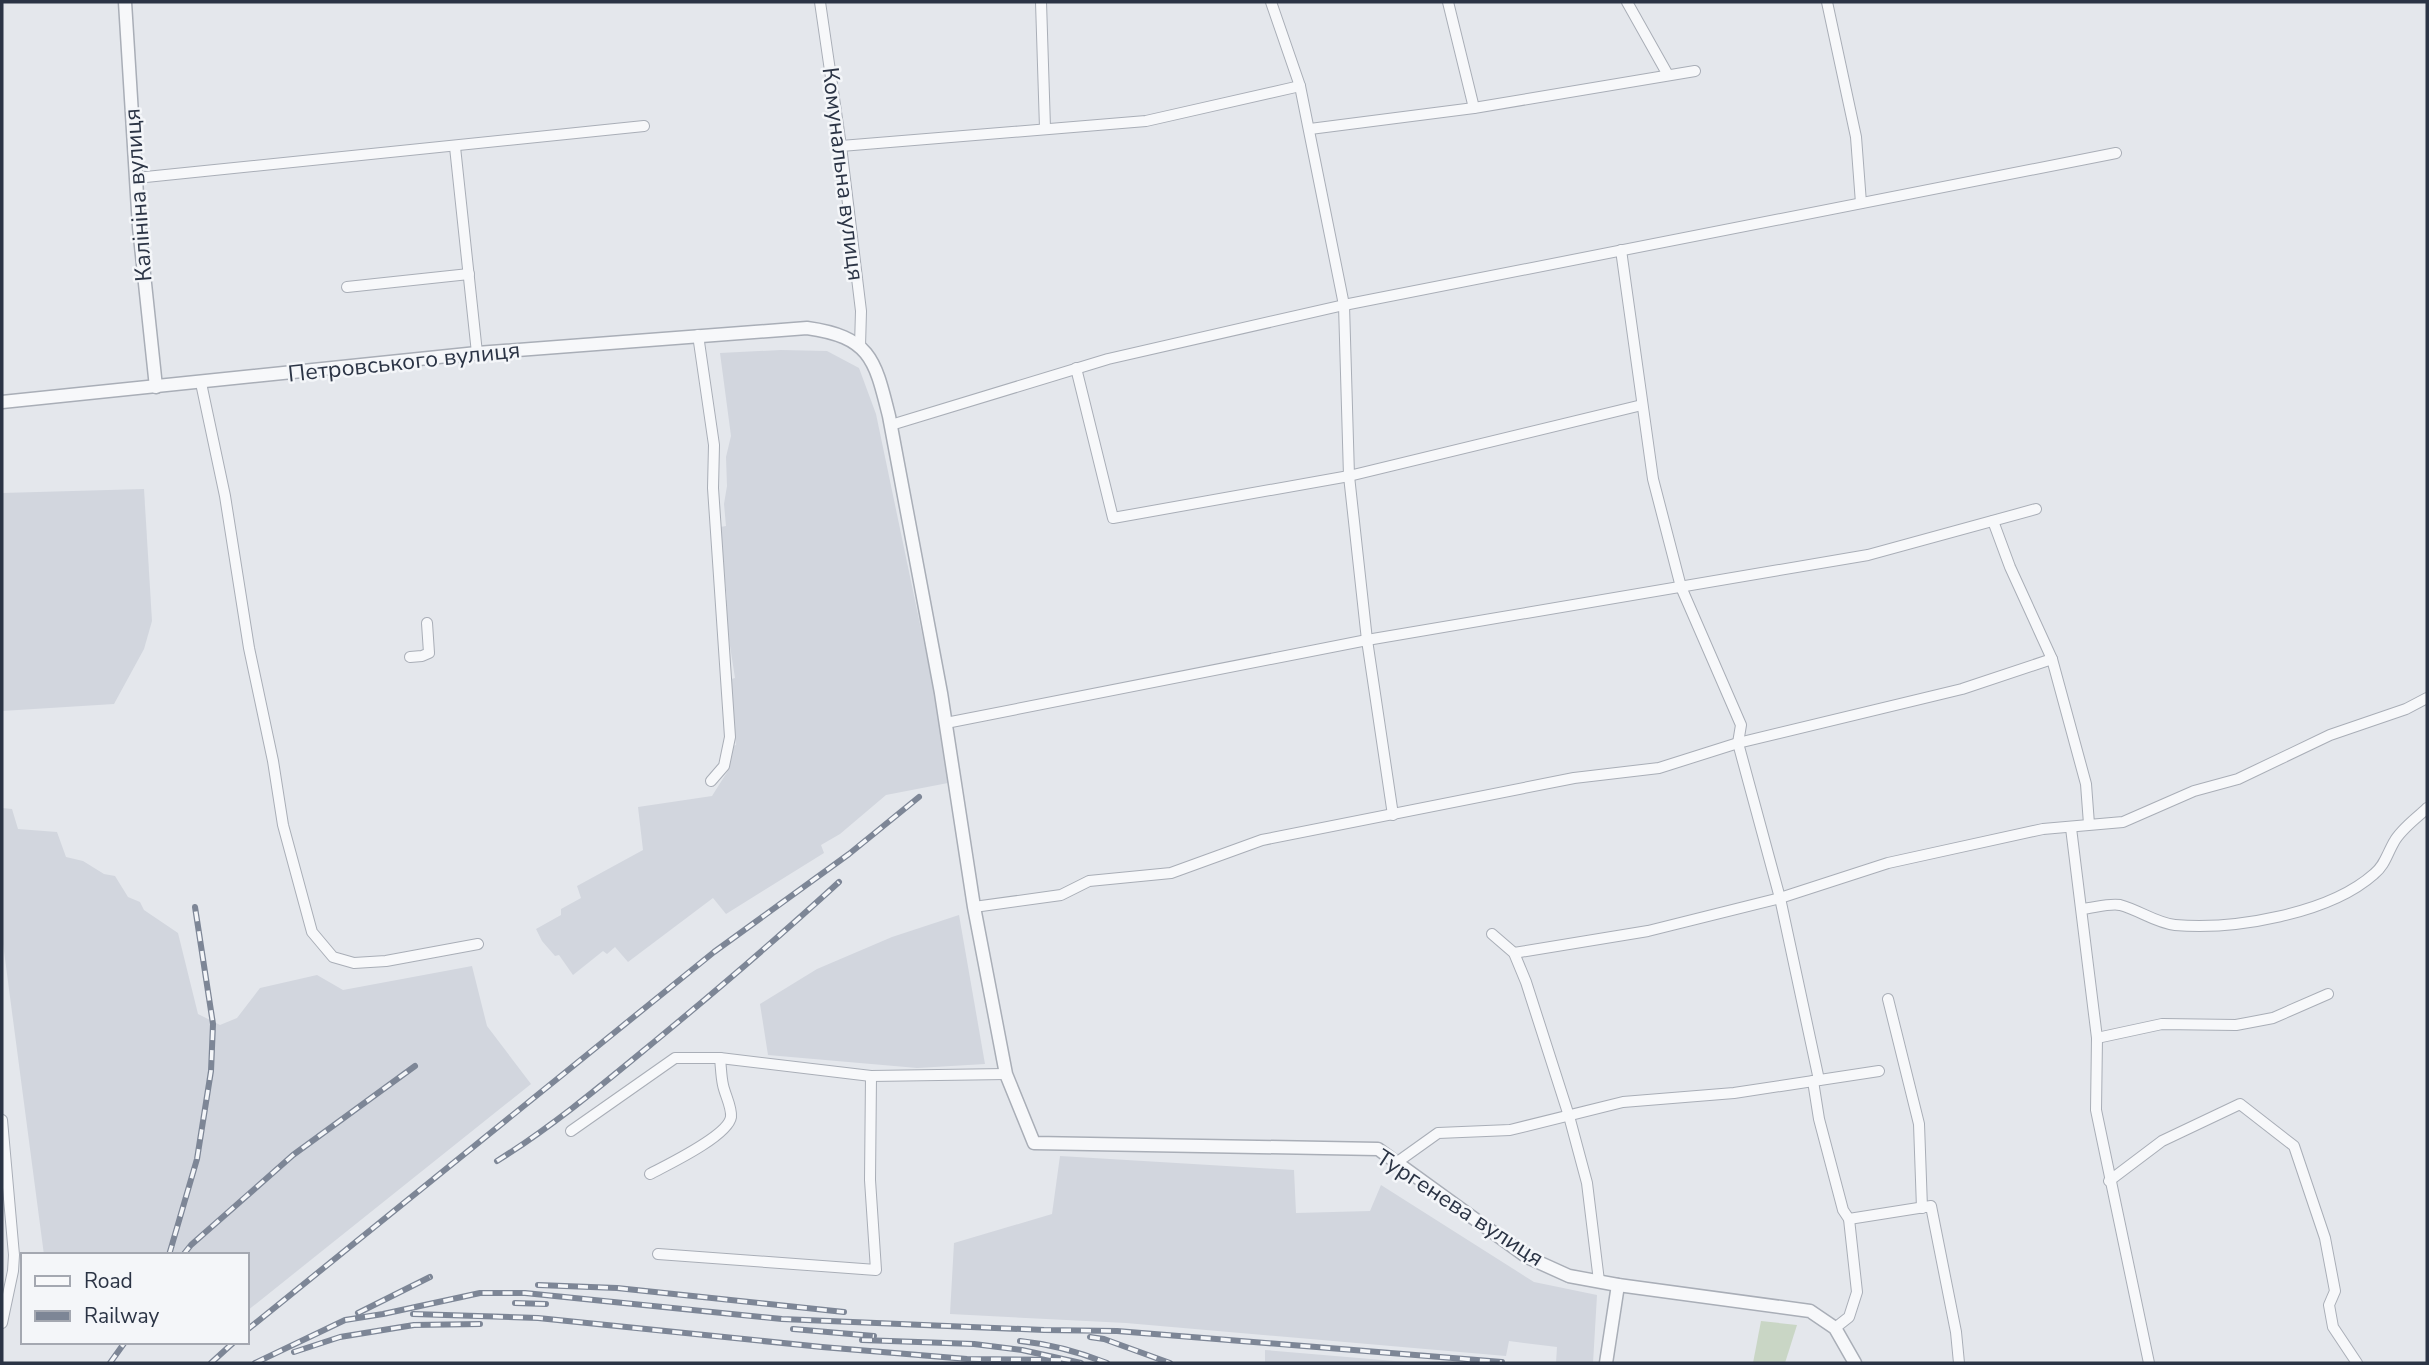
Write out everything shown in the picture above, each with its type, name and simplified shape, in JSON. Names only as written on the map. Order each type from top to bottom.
[{"type":"street","name":"Калініна вулиця","points":[[125,2],[139,227],[156,387]]},
{"type":"street","name":"Комунальна вулиця","points":[[820,2],[861,311],[860,346]]},
{"type":"street","points":[[1041,2],[1045,128]]},
{"type":"street","points":[[1271,2],[1300,86],[1344,304],[1349,476],[1367,639],[1393,815]]},
{"type":"street","points":[[1448,2],[1474,107]]},
{"type":"street","points":[[1628,2],[1668,75]]},
{"type":"street","points":[[1827,2],[1856,137],[1861,203]]},
{"type":"street","points":[[1310,129],[1474,107],[1695,71]]},
{"type":"street","points":[[841,146],[1146,121],[1300,86]]},
{"type":"street","points":[[136,178],[644,126]]},
{"type":"street","points":[[455,147],[477,353]]},
{"type":"street","points":[[891,425],[1076,368],[1344,304],[2116,153]]},
{"type":"street","points":[[1620,250],[1653,480],[1681,587],[1741,725],[1738,743],[1780,898],[1816,1080],[1819,1119],[1843,1210],[1849,1219],[1857,1292],[1849,1317],[1835,1328]]},
{"type":"street","points":[[347,286],[469,274]]},
{"type":"street","name":"Петровського вулиця","points":[[2,402],[477,353],[698,335],[713,337],[807,328],[834,332],[860,346]]},
{"type":"street","points":[[698,335],[713,445],[713,488],[730,737],[724,766],[711,780]]},
{"type":"street","points":[[571,1131],[675,1058],[720,1058],[871,1076],[1006,1074],[974,906],[946,723],[891,425],[878,372],[860,346]]},
{"type":"street","points":[[1076,368],[1113,519],[1349,476],[1643,405]]},
{"type":"street","points":[[201,383],[225,496],[249,648],[273,761],[283,825],[312,932],[333,957],[354,963],[386,961],[478,944]]},
{"type":"street","points":[[946,723],[1367,639],[1868,555],[2036,509]]},
{"type":"street","points":[[1993,521],[2010,567],[2052,659],[2086,784],[2089,824]]},
{"type":"street","points":[[410,657],[429,653],[427,623]]},
{"type":"street","points":[[974,906],[1061,895],[1089,881],[1171,873],[1262,840],[1574,778],[1659,768],[1738,743],[1962,690],[2052,659]]},
{"type":"street","points":[[1514,953],[1648,931],[1780,898],[1888,863],[2043,829],[2123,822],[2194,792],[2238,779],[2330,735],[2406,709],[2427,698]]},
{"type":"street","points":[[2082,909],[2117,904],[2168,924],[2191,926],[2267,919],[2330,901],[2374,874],[2385,861],[2394,840],[2427,808]]},
{"type":"street","points":[[2071,828],[2098,1038],[2096,1110],[2149,1363]]},
{"type":"street","points":[[1492,934],[1514,953],[1569,1116],[1587,1183],[1599,1281]]},
{"type":"street","points":[[2098,1038],[2162,1024],[2236,1025],[2273,1018],[2328,994]]},
{"type":"street","points":[[1888,999],[1919,1124],[1922,1208]]},
{"type":"street","points":[[650,1174],[701,1145],[729,1122],[731,1115],[723,1087],[720,1058]]},
{"type":"street","points":[[1396,1163],[1438,1133],[1510,1130],[1623,1102],[1734,1093],[1879,1071]]},
{"type":"street","name":"Тургенева вулиця","points":[[1006,1074],[1034,1143],[1378,1149],[1527,1257],[1569,1276],[1810,1311],[1835,1328],[1855,1363]]},
{"type":"street","points":[[658,1254],[876,1270],[870,1180],[871,1076]]},
{"type":"street","points":[[2109,1181],[2162,1141],[2240,1104],[2258,1116],[2294,1146],[2325,1238],[2335,1291],[2329,1305],[2333,1327],[2357,1363]]},
{"type":"street","points":[[2,1120],[14,1255],[2,1323]]},
{"type":"street","points":[[1849,1219],[1931,1206],[1956,1332],[1959,1363]]},
{"type":"street","points":[[1606,1363],[1618,1285]]},
{"type":"shaded area","points":[[827,351],[859,368],[876,414],[953,782],[886,795],[840,834],[821,845],[824,853],[726,914],[713,898],[628,962],[615,947],[607,954],[603,951],[573,975],[559,955],[555,956],[542,941],[536,929],[561,915],[561,909],[581,898],[577,886],[643,850],[638,807],[712,796],[729,769],[730,747],[736,745],[728,680],[735,678],[723,601],[727,600],[720,527],[726,526],[726,457],[731,436],[720,353]]},
{"type":"shaded area","points":[[144,489],[152,621],[144,649],[114,704],[2,711],[2,493]]},
{"type":"shaded area","points":[[2,808],[12,809],[18,829],[57,832],[66,857],[83,861],[104,874],[115,876],[128,897],[140,902],[144,910],[178,933],[198,1014],[220,1025],[237,1018],[260,988],[317,975],[343,990],[472,966],[487,1026],[531,1084],[248,1310],[248,1253],[44,1253],[2,936]]},
{"type":"shaded area","points":[[959,915],[985,1064],[917,1068],[768,1055],[760,1004],[817,969],[892,937]]},
{"type":"shaded area","points":[[1060,1156],[1294,1170],[1296,1213],[1370,1211],[1381,1185],[1534,1282],[1597,1295],[1593,1363],[1556,1363],[1557,1347],[1509,1341],[1506,1356],[1126,1323],[950,1314],[954,1243],[1052,1214]]},
{"type":"shaded area","points":[[1265,1350],[1418,1363],[1265,1363]]},
{"type":"green space","points":[[1761,1321],[1797,1325],[1785,1363],[1753,1363]]},
{"type":"railway","points":[[248,1329],[714,952],[849,854],[919,797]]},
{"type":"railway","points":[[497,1161],[558,1119],[616,1073],[748,963],[839,882]]},
{"type":"railway","points":[[170,1253],[197,1159],[211,1071],[213,1024],[195,907]]},
{"type":"railway","points":[[185,1253],[293,1155],[415,1066]]},
{"type":"railway","points":[[358,1313],[430,1277]]},
{"type":"railway","points":[[538,1285],[617,1288],[844,1312]]},
{"type":"railway","points":[[255,1363],[345,1320],[480,1293],[525,1293],[782,1319],[1117,1331],[1502,1362]]},
{"type":"railway","points":[[515,1303],[546,1304]]},
{"type":"railway","points":[[413,1314],[538,1318],[967,1359],[1066,1360]]},
{"type":"railway","points":[[294,1352],[340,1337],[414,1325],[480,1324]]},
{"type":"railway","points":[[793,1329],[874,1336]]},
{"type":"railway","points":[[1090,1337],[1104,1339],[1170,1363]]},
{"type":"railway","points":[[862,1340],[974,1344],[1022,1350],[1081,1363]]},
{"type":"railway","points":[[1020,1341],[1064,1349],[1107,1363]]},
{"type":"railway","points":[[110,1363],[124,1344]]},
{"type":"railway","points":[[211,1363],[232,1344]]}]
